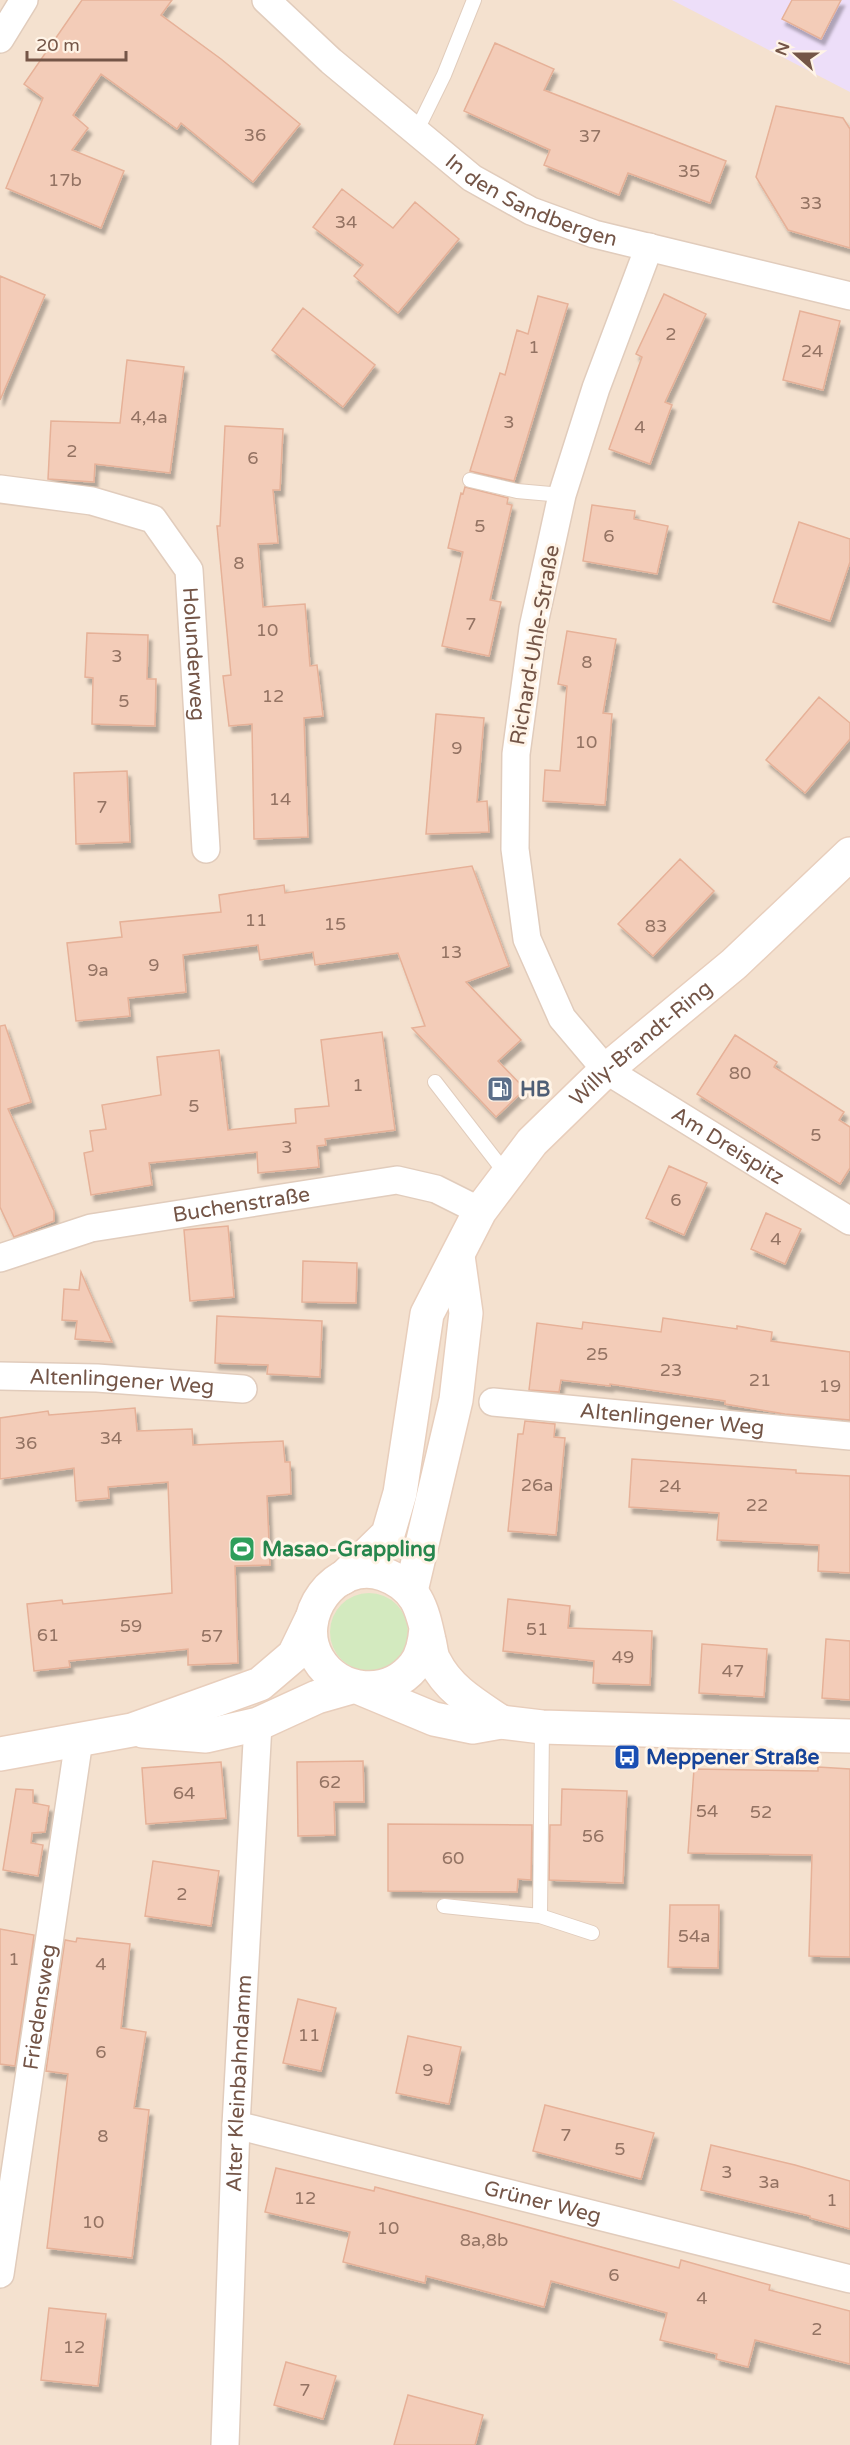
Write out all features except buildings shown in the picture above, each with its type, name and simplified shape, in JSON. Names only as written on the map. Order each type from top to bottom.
[{"type":"main road","name":"Willy-Brandt-Ring","points":[[343,1578],[388,1534],[400,1493],[427,1314],[480,1211],[532,1142],[606,1070],[734,964],[850,854]]},
{"type":"main road","points":[[411,1591],[456,1400],[466,1313],[458,1256]]},
{"type":"main road","points":[[0,1754],[132,1730],[260,1684],[294,1655],[322,1595],[343,1578],[360,1573],[379,1573],[397,1580],[411,1591],[422,1608],[434,1661],[455,1689],[501,1722]]},
{"type":"main road","points":[[311,1620],[310,1637],[315,1653],[323,1668],[336,1679],[434,1719],[473,1727],[501,1722],[542,1726],[850,1736]]},
{"type":"main road","points":[[132,1730],[206,1736],[258,1724],[317,1697],[357,1688],[382,1687],[400,1679],[415,1666],[424,1648],[426,1628]]},
{"type":"street","points":[[0,39],[24,0]]},
{"type":"street","name":"In den Sandbergen","points":[[266,0],[331,61],[472,178],[531,211],[594,234],[850,296]]},
{"type":"street","name":"Richard-Uhle-Straße","points":[[606,1070],[562,1018],[527,939],[515,849],[516,754],[533,628],[562,495],[596,388],[649,247]]},
{"type":"street","name":"Holunderweg","points":[[0,489],[92,501],[153,519],[189,570],[206,849]]},
{"type":"street","name":"Am Dreispitz","points":[[606,1070],[848,1215]]},
{"type":"street","name":"Buchenstraße","points":[[0,1258],[91,1228],[398,1180],[436,1189],[480,1211]]},
{"type":"street","name":"Altenlingener Weg","points":[[0,1376],[97,1378],[201,1384],[243,1389]]},
{"type":"street","name":"Altenlingener Weg","points":[[493,1402],[850,1436]]},
{"type":"street","name":"Alter Kleinbahndamm","points":[[227,2444],[236,2125],[258,1724]]},
{"type":"street","name":"Friedensweg","points":[[0,2274],[79,1740]]},
{"type":"street","name":"Grüner Weg","points":[[236,2125],[850,2279]]},
{"type":"lane","points":[[416,132],[444,75],[474,0]]},
{"type":"lane","points":[[470,480],[517,491],[562,495]]},
{"type":"lane","points":[[435,1082],[507,1175]]},
{"type":"lane","points":[[540,1916],[542,1726]]},
{"type":"lane","points":[[444,1906],[540,1916],[592,1934]]},
{"type":"shaded area","points":[[0,0],[850,0],[850,2445],[0,2445]]},
{"type":"shaded area","points":[[672,0],[850,0],[850,92]]},
{"type":"green space","points":[[369,1593],[384,1596],[397,1604],[405,1617],[408,1632],[405,1647],[397,1660],[384,1668],[369,1671],[354,1668],[341,1660],[333,1647],[330,1632],[333,1617],[341,1604],[354,1596]]},
{"type":"place","name":"HB","points":[[500,1089]]},
{"type":"place","name":"Masao-Grappling","points":[[242,1549]]},
{"type":"place","name":"Meppener Straße","points":[[627,1757]]}]
